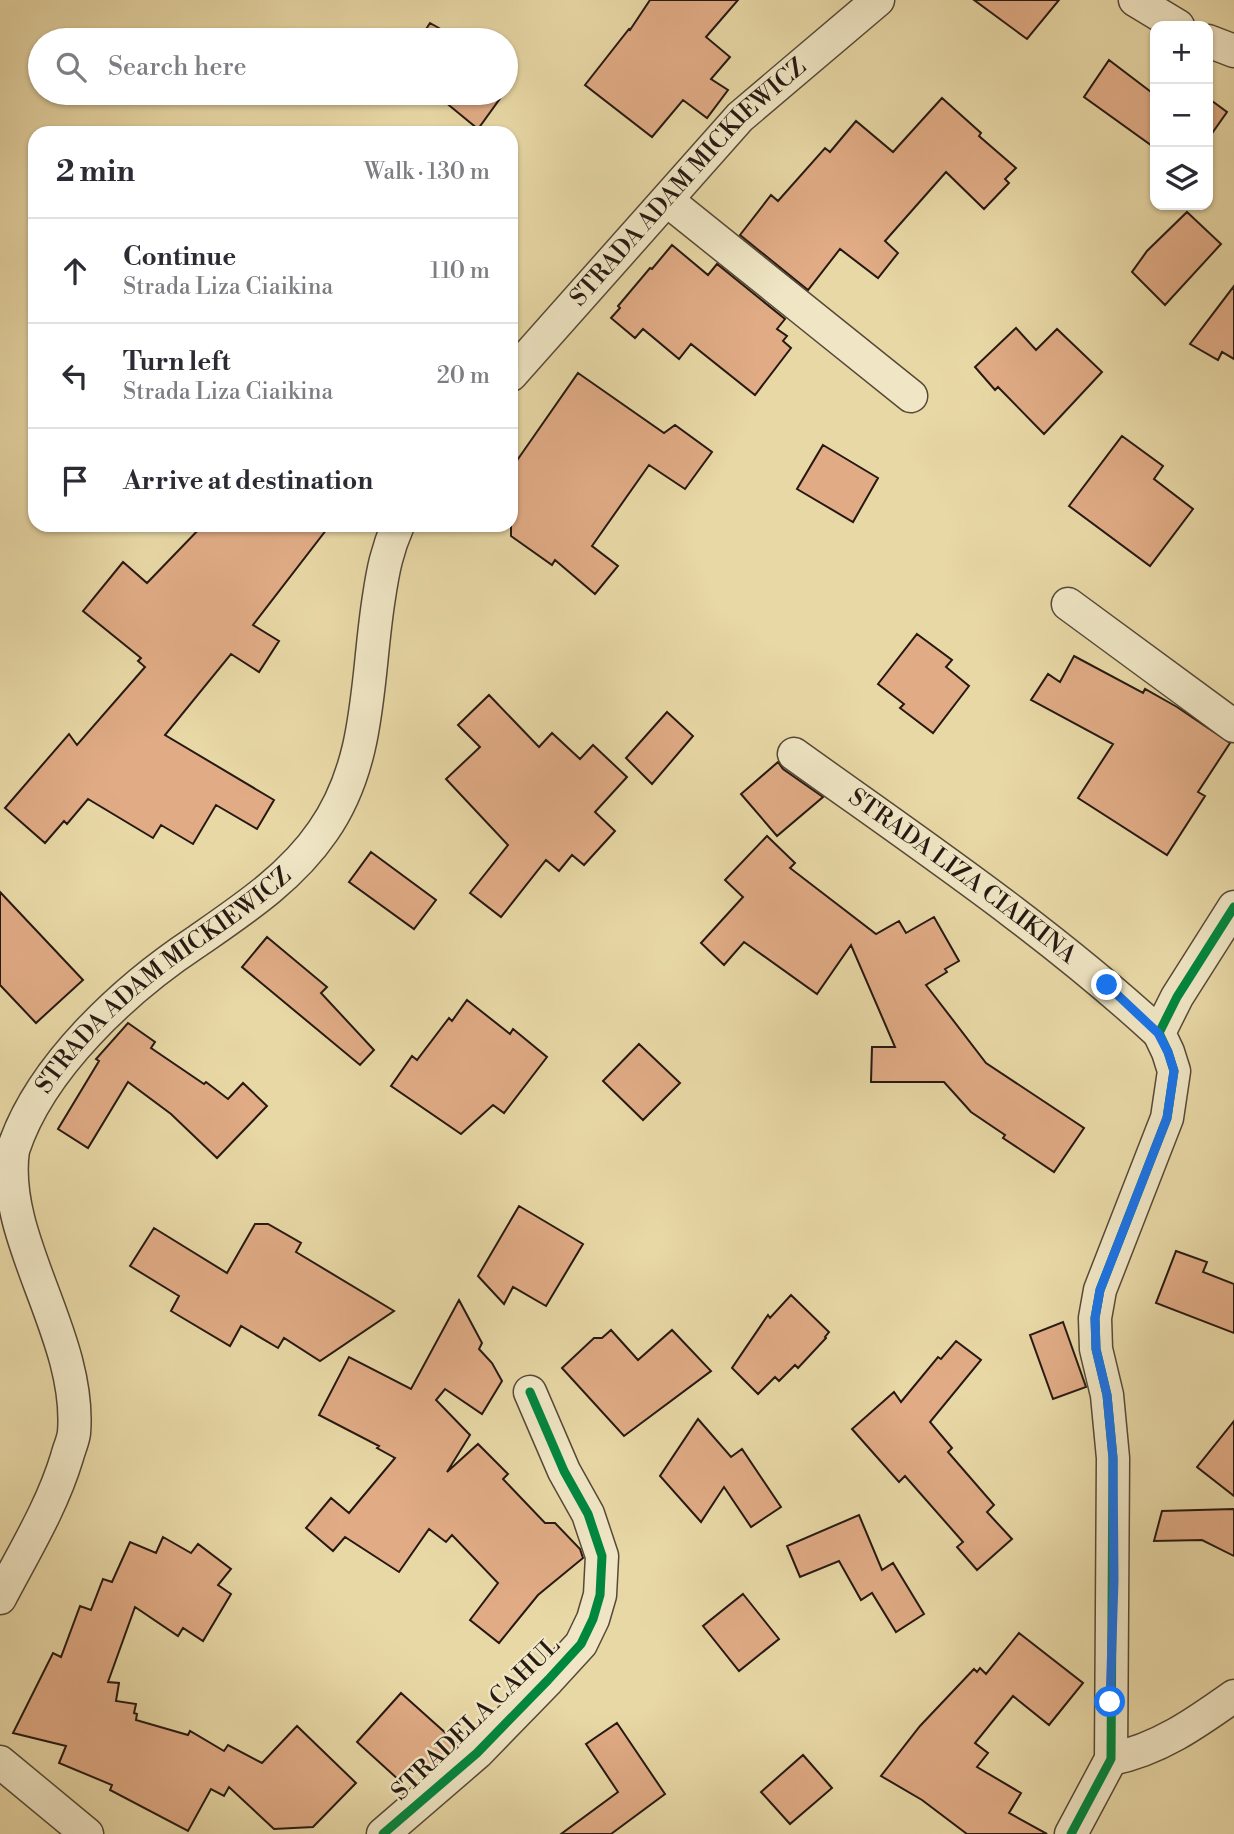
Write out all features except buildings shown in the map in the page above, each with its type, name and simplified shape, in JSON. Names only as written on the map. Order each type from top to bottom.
[{"type":"street","name":"STRADA ADAM MICKIEWICZ","points":[[518,367],[740,117],[878,0]]},
{"type":"street","points":[[1135,0],[1170,21]]},
{"type":"street","points":[[1213,43],[1234,51]]},
{"type":"street","points":[[668,201],[911,396]]},
{"type":"street","name":"STRADA ADAM MICKIEWICZ","points":[[0,1598],[57,1488],[74,1434],[73,1401],[58,1343],[13,1231],[8,1200],[13,1150],[38,1094],[79,1042],[157,970],[222,925],[281,878],[324,830],[348,787],[362,739],[374,624],[387,550],[395,532]]},
{"type":"street","points":[[1068,604],[1234,726]]},
{"type":"street","name":"STRADA LIZA CIAIKINA","points":[[794,754],[1021,918],[1107,985],[1158,1033],[1174,1071],[1167,1118],[1100,1290],[1095,1318],[1096,1349],[1107,1395],[1113,1458],[1111,1759],[1071,1834]]},
{"type":"street","points":[[1158,1033],[1177,997],[1233,908]]},
{"type":"street","name":"STRADELA CAHUL","points":[[383,1834],[477,1753],[581,1644],[593,1619],[600,1595],[602,1556],[588,1514],[564,1471],[530,1392]]},
{"type":"street","points":[[1111,1759],[1136,1754],[1164,1742],[1234,1696]]},
{"type":"street","points":[[0,1762],[87,1834]]},
{"type":"cycle path","points":[[1071,1834],[1111,1759],[1113,1458],[1107,1395],[1096,1349],[1095,1318],[1100,1290],[1167,1118],[1174,1071],[1159,1033],[1177,997],[1234,907]]},
{"type":"cycle path","points":[[383,1834],[477,1753],[581,1644],[593,1619],[600,1595],[602,1556],[588,1514],[564,1471],[530,1392]]},
{"type":"route","points":[[1107,985],[1158,1033],[1174,1071],[1167,1118],[1100,1290],[1095,1318],[1096,1349],[1107,1395],[1113,1458],[1114,1580],[1110,1702]]}]
